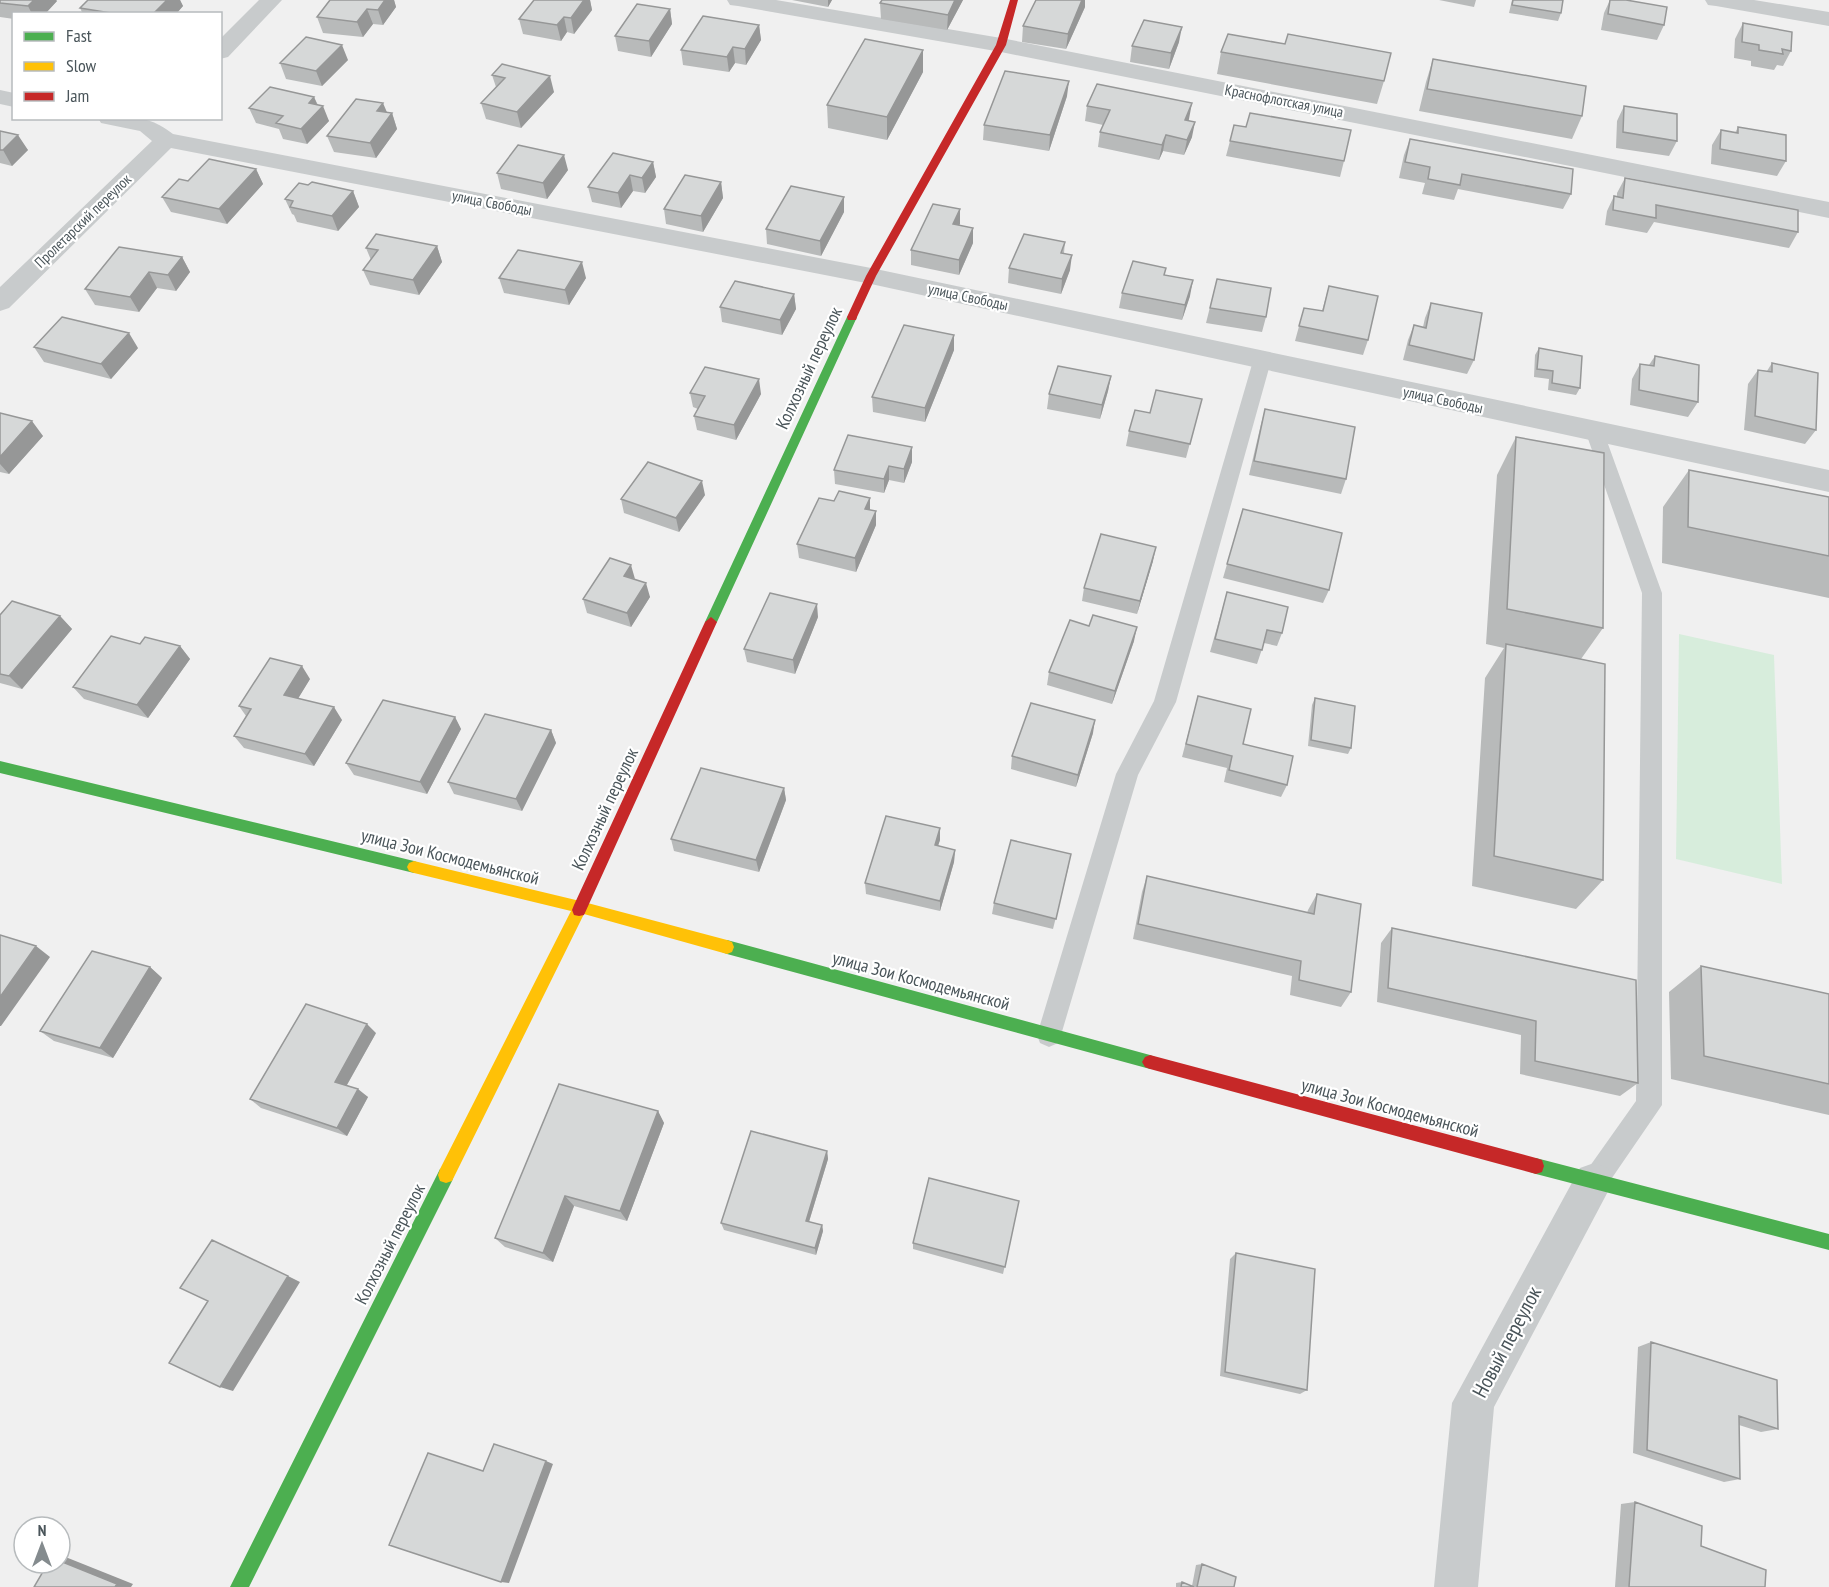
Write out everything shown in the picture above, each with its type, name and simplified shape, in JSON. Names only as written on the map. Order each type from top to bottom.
[{"type":"street","points":[[222,50],[271,0]]},
{"type":"street","name":"Краснофлотская улица","points":[[738,0],[1001,45],[1829,210]]},
{"type":"street","name":"Колхозный переулок","points":[[238,1587],[580,907],[871,276],[1001,45],[1014,0]]},
{"type":"street","points":[[1716,0],[1829,19]]},
{"type":"street","name":"улица Свободы","points":[[119,120],[871,276],[1595,433],[1829,481]]},
{"type":"street","name":"Пролетарский переулок","points":[[0,302],[157,128]]},
{"type":"street","name":"улица Зои Космодемьянской","points":[[0,767],[580,907],[1594,1182],[1829,1242]]},
{"type":"street","name":"Новый переулок","points":[[1456,1587],[1473,1403],[1594,1182]]},
{"type":"lane","points":[[1049,1035],[1127,774],[1165,702],[1262,361]]},
{"type":"lane","points":[[1594,1182],[1649,1106],[1652,592],[1595,433]]},
{"type":"green space","points":[[1679,634],[1774,655],[1782,884],[1676,859]]},
{"type":"building","points":[[0,0],[34,0],[28,6],[0,3]]},
{"type":"building","points":[[88,0],[167,0],[155,12],[105,12],[80,8]]},
{"type":"building","points":[[330,0],[385,0],[378,10],[367,9],[357,22],[317,17]]},
{"type":"building","points":[[534,0],[584,0],[571,18],[564,17],[557,25],[519,19]]},
{"type":"building","points":[[882,0],[955,0],[948,15],[880,3]]},
{"type":"building","points":[[1036,0],[1082,0],[1068,34],[1023,26]]},
{"type":"building","points":[[1513,0],[1563,0],[1561,13],[1512,5]]},
{"type":"building","points":[[1610,0],[1626,0],[1667,7],[1664,25],[1608,14]]},
{"type":"building","points":[[637,4],[670,9],[649,41],[615,36]]},
{"type":"building","points":[[703,16],[759,25],[745,49],[733,47],[727,57],[681,50]]},
{"type":"building","points":[[1144,20],[1182,27],[1171,53],[1132,46]]},
{"type":"building","points":[[1743,23],[1792,32],[1791,51],[1782,49],[1783,54],[1759,50],[1759,45],[1742,42]]},
{"type":"building","points":[[1228,34],[1285,44],[1288,34],[1391,53],[1384,81],[1221,52]]},
{"type":"building","points":[[306,37],[342,45],[316,71],[280,63]]},
{"type":"building","points":[[865,39],[923,50],[887,117],[827,105]]},
{"type":"building","points":[[1433,59],[1586,86],[1582,116],[1427,89]]},
{"type":"building","points":[[502,64],[550,76],[517,112],[481,103],[505,78],[492,75]]},
{"type":"building","points":[[1005,71],[1069,81],[1050,135],[984,125]]},
{"type":"building","points":[[1097,84],[1192,103],[1185,120],[1195,122],[1187,140],[1166,135],[1162,145],[1100,132],[1110,110],[1087,106]]},
{"type":"building","points":[[270,87],[314,97],[309,103],[323,106],[301,129],[276,123],[283,116],[249,108]]},
{"type":"building","points":[[356,99],[383,103],[377,111],[392,113],[370,143],[327,136]]},
{"type":"building","points":[[1624,106],[1677,114],[1677,141],[1623,132]]},
{"type":"building","points":[[1250,113],[1351,130],[1344,161],[1230,141],[1234,125],[1246,127]]},
{"type":"building","points":[[1738,127],[1786,135],[1786,161],[1720,149],[1721,130],[1738,133]]},
{"type":"building","points":[[0,131],[18,135],[3,150],[0,150]]},
{"type":"building","points":[[1410,139],[1573,169],[1571,194],[1462,174],[1460,185],[1428,179],[1430,167],[1405,162]]},
{"type":"building","points":[[518,145],[564,155],[543,183],[497,173]]},
{"type":"building","points":[[613,153],[653,162],[642,178],[630,175],[618,193],[588,187]]},
{"type":"building","points":[[209,159],[256,169],[219,209],[162,197],[179,179],[188,181]]},
{"type":"building","points":[[685,175],[721,182],[701,216],[664,209]]},
{"type":"building","points":[[1625,178],[1798,210],[1798,232],[1656,205],[1656,218],[1613,210],[1614,196],[1623,198]]},
{"type":"building","points":[[312,182],[353,191],[332,216],[290,207],[293,201],[285,199],[299,183],[308,185]]},
{"type":"building","points":[[791,186],[844,197],[820,241],[766,229]]},
{"type":"building","points":[[933,204],[960,209],[953,224],[973,228],[959,260],[911,250]]},
{"type":"building","points":[[376,234],[437,246],[413,280],[363,270],[378,250],[366,248]]},
{"type":"building","points":[[1024,234],[1065,242],[1061,253],[1072,255],[1062,279],[1009,268]]},
{"type":"building","points":[[119,247],[182,257],[168,275],[149,272],[130,297],[85,289]]},
{"type":"building","points":[[518,250],[582,262],[565,290],[499,278]]},
{"type":"building","points":[[1133,261],[1166,268],[1164,275],[1193,280],[1185,305],[1122,293]]},
{"type":"building","points":[[1217,279],[1271,288],[1266,317],[1210,308]]},
{"type":"building","points":[[735,281],[794,294],[780,320],[720,307]]},
{"type":"building","points":[[1329,286],[1378,296],[1368,340],[1299,326],[1304,308],[1323,311]]},
{"type":"building","points":[[1431,303],[1482,313],[1474,360],[1409,345],[1414,325],[1426,328]]},
{"type":"building","points":[[62,317],[129,333],[101,364],[34,347]]},
{"type":"building","points":[[904,325],[954,335],[925,408],[872,397]]},
{"type":"building","points":[[1539,348],[1582,356],[1580,388],[1552,383],[1553,371],[1537,369]]},
{"type":"building","points":[[1655,356],[1699,365],[1698,402],[1639,390],[1640,364],[1654,366]]},
{"type":"building","points":[[1772,363],[1818,373],[1816,430],[1755,416],[1758,370],[1772,372]]},
{"type":"building","points":[[1058,366],[1111,376],[1102,405],[1049,394]]},
{"type":"building","points":[[705,367],[759,379],[734,425],[694,416],[705,396],[690,393]]},
{"type":"building","points":[[1156,390],[1202,399],[1190,444],[1129,431],[1135,410],[1150,413]]},
{"type":"building","points":[[1265,409],[1355,427],[1346,479],[1254,461]]},
{"type":"building","points":[[0,413],[32,421],[0,457]]},
{"type":"building","points":[[848,435],[912,447],[904,469],[889,466],[884,479],[834,470]]},
{"type":"building","points":[[1516,437],[1604,453],[1603,628],[1507,609]]},
{"type":"building","points":[[648,462],[702,481],[676,518],[621,499]]},
{"type":"building","points":[[1689,470],[1829,497],[1829,556],[1688,527]]},
{"type":"building","points":[[839,491],[870,498],[865,509],[876,511],[855,558],[797,544],[819,498],[834,501]]},
{"type":"building","points":[[1243,509],[1342,533],[1329,590],[1227,564]]},
{"type":"building","points":[[1101,534],[1156,547],[1140,601],[1084,588]]},
{"type":"building","points":[[610,558],[631,565],[624,576],[646,583],[627,613],[583,599]]},
{"type":"building","points":[[1227,592],[1288,607],[1282,633],[1267,630],[1262,650],[1215,639]]},
{"type":"building","points":[[770,593],[817,604],[793,660],[744,649]]},
{"type":"building","points":[[12,601],[60,616],[9,676],[0,674],[0,615]]},
{"type":"building","points":[[1093,615],[1137,627],[1115,691],[1049,672],[1070,620],[1089,626]]},
{"type":"building","points":[[111,636],[140,644],[145,637],[180,646],[137,705],[73,687]]},
{"type":"building","points":[[1506,644],[1605,664],[1603,880],[1494,856]]},
{"type":"building","points":[[270,658],[302,666],[284,695],[334,707],[305,754],[234,736],[251,709],[239,706]]},
{"type":"building","points":[[1198,696],[1251,709],[1243,744],[1293,756],[1287,785],[1229,770],[1232,756],[1186,744]]},
{"type":"building","points":[[1315,698],[1355,706],[1351,748],[1311,740]]},
{"type":"building","points":[[383,700],[455,717],[420,782],[346,763]]},
{"type":"building","points":[[1031,703],[1095,720],[1078,775],[1012,756]]},
{"type":"building","points":[[485,714],[551,730],[516,799],[448,782]]},
{"type":"building","points":[[701,768],[784,788],[756,860],[671,839]]},
{"type":"building","points":[[886,816],[940,828],[935,845],[955,850],[940,901],[865,883]]},
{"type":"building","points":[[1011,840],[1071,854],[1056,919],[994,903]]},
{"type":"building","points":[[1147,876],[1314,914],[1317,894],[1361,904],[1351,992],[1299,980],[1301,961],[1138,924]]},
{"type":"building","points":[[1392,928],[1636,980],[1638,1083],[1535,1061],[1536,1021],[1388,988]]},
{"type":"building","points":[[0,935],[36,946],[0,997]]},
{"type":"building","points":[[92,951],[150,967],[100,1048],[40,1031]]},
{"type":"building","points":[[1701,966],[1829,994],[1829,1084],[1704,1056]]},
{"type":"building","points":[[306,1004],[367,1024],[335,1082],[358,1089],[337,1128],[250,1099]]},
{"type":"building","points":[[559,1084],[658,1111],[620,1211],[565,1196],[543,1253],[495,1238]]},
{"type":"building","points":[[751,1131],[827,1151],[806,1221],[822,1225],[815,1248],[721,1223]]},
{"type":"building","points":[[929,1178],[1019,1201],[1005,1267],[913,1243]]},
{"type":"building","points":[[212,1240],[288,1276],[220,1387],[169,1363],[208,1301],[180,1288]]},
{"type":"building","points":[[1236,1253],[1315,1269],[1307,1390],[1225,1372]]},
{"type":"building","points":[[1651,1342],[1777,1380],[1778,1429],[1739,1416],[1740,1479],[1647,1450]]},
{"type":"building","points":[[494,1444],[546,1461],[501,1582],[389,1545],[428,1453],[483,1471]]},
{"type":"building","points":[[1635,1502],[1702,1526],[1701,1546],[1766,1570],[1765,1587],[1629,1587]]},
{"type":"building","points":[[1202,1564],[1236,1577],[1234,1587],[1197,1587]]},
{"type":"building","points":[[72,1566],[117,1584],[115,1587],[34,1587],[41,1575],[72,1575]]},
{"type":"building","points":[[1182,1582],[1194,1587],[1181,1587]]},
{"type":"traffic: fast","points":[[711,622],[852,317]]},
{"type":"traffic: fast","points":[[0,767],[414,867]]},
{"type":"traffic: fast","points":[[727,947],[1150,1062]]},
{"type":"traffic: fast","points":[[1536,1166],[1829,1242]]},
{"type":"traffic: fast","points":[[239,1587],[446,1175]]},
{"type":"traffic: slow","points":[[414,867],[580,907],[727,947]]},
{"type":"traffic: slow","points":[[446,1175],[579,910]]},
{"type":"traffic: jam","points":[[852,317],[871,276],[1001,45],[1014,0]]},
{"type":"traffic: jam","points":[[579,910],[711,622]]},
{"type":"traffic: jam","points":[[1150,1062],[1536,1166]]}]
